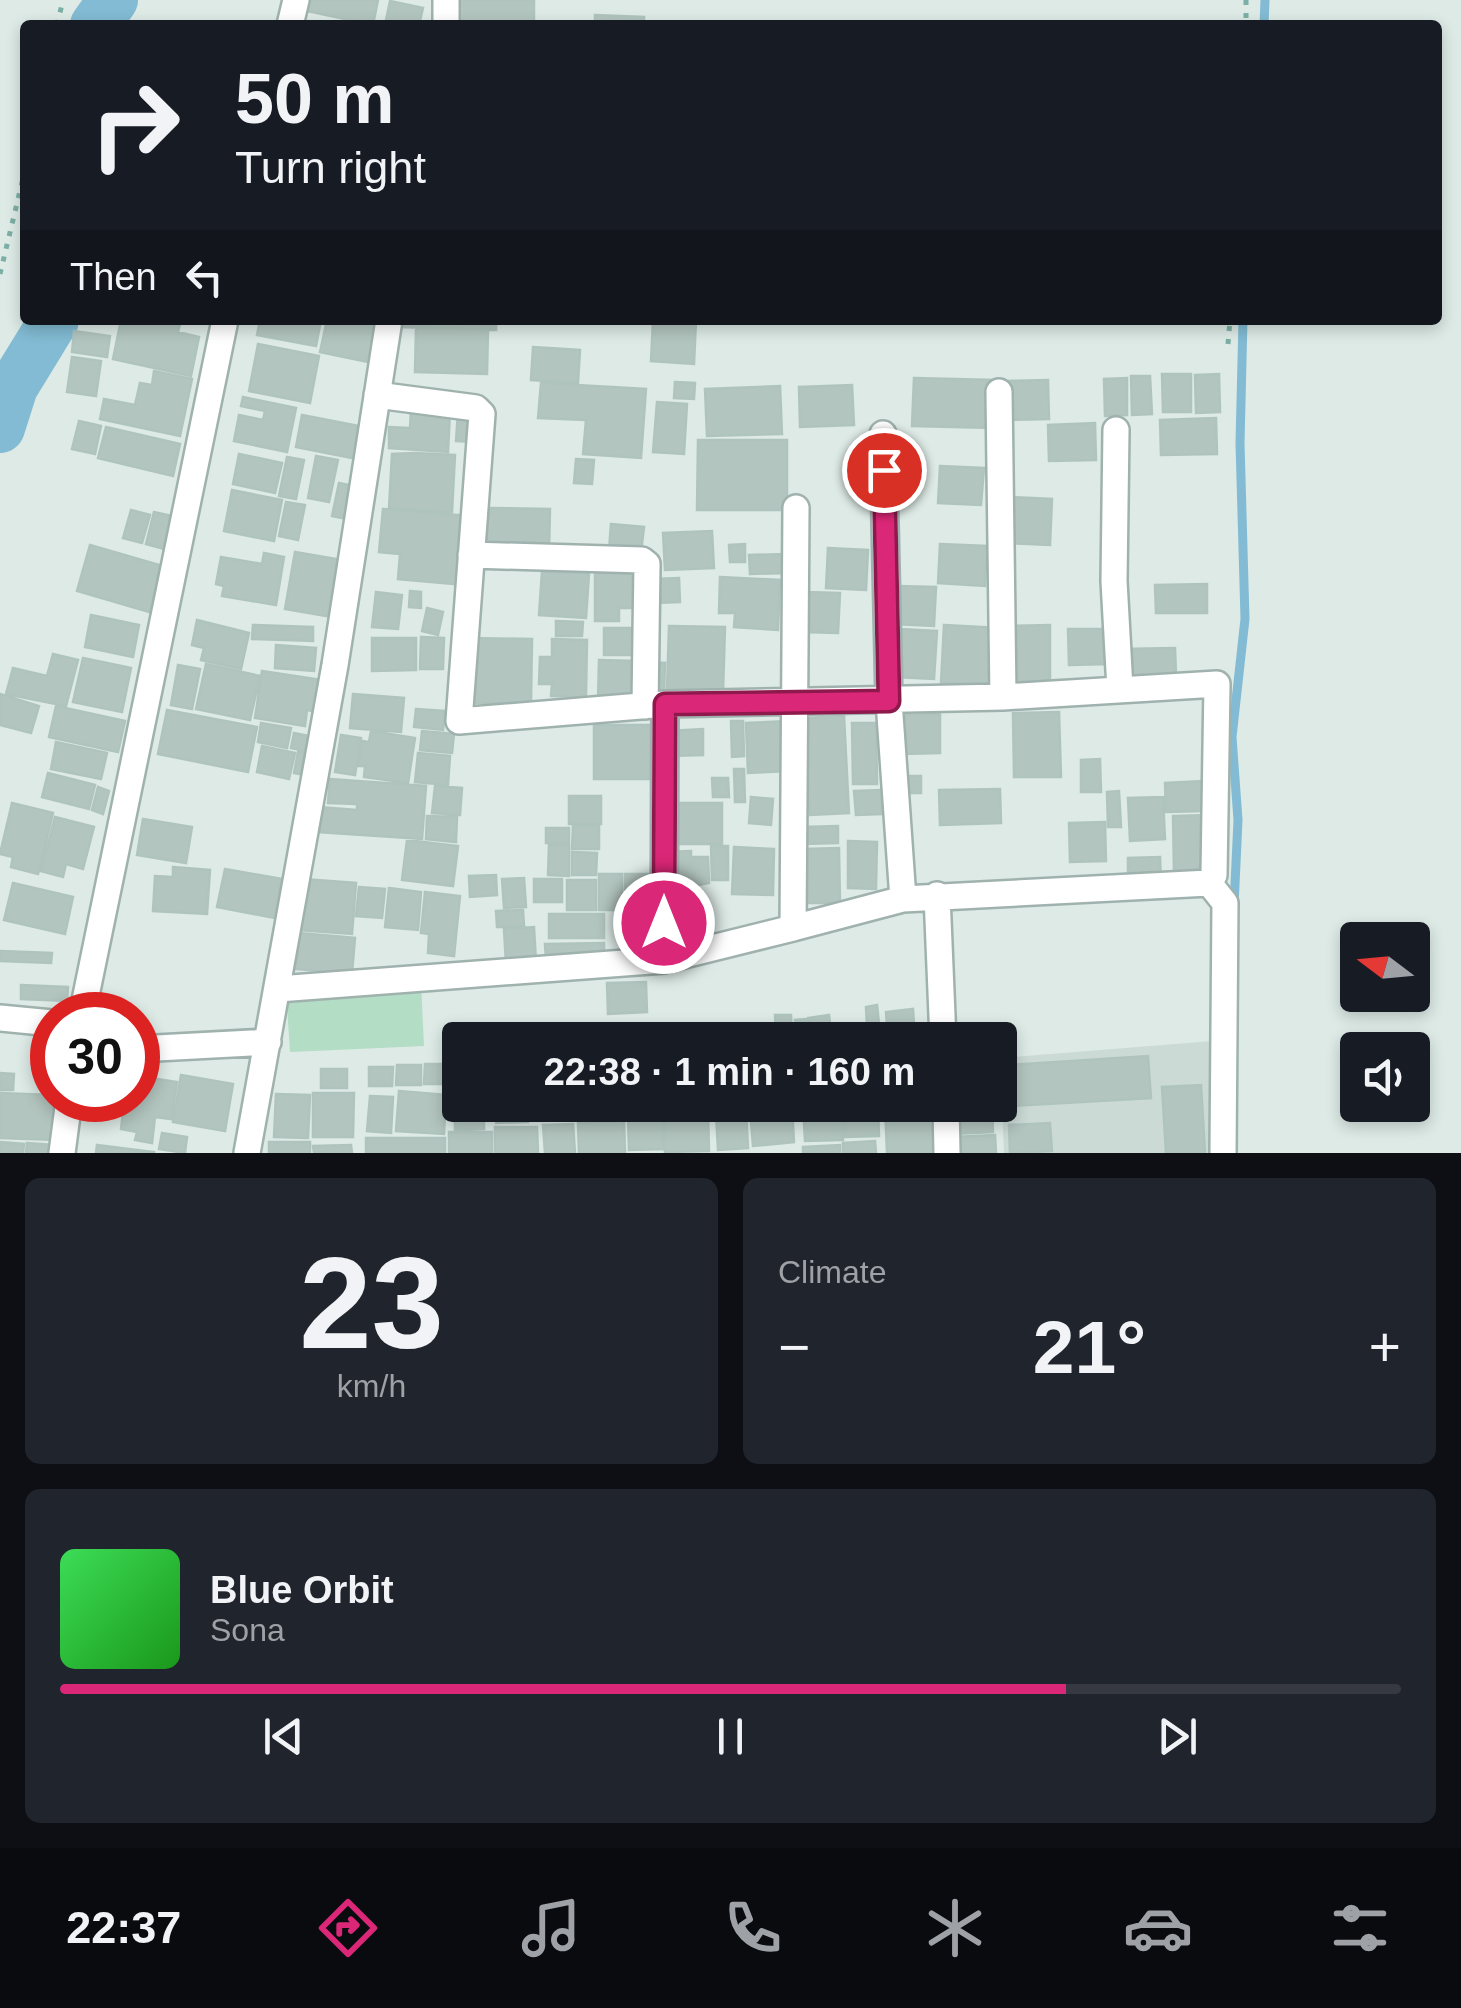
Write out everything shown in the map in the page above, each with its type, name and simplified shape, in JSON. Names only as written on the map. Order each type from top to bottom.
[{"type":"street","points":[[87,992],[224,325]]},
{"type":"street","points":[[248,1153],[388,325]]},
{"type":"street","points":[[999,392],[1003,697]]},
{"type":"street","points":[[376,395],[480,410],[459,722],[655,705],[1003,697],[1217,684],[1214,875],[1209,883]]},
{"type":"street","points":[[1116,430],[1114,581],[1120,688]]},
{"type":"street","points":[[883,434],[889,701],[903,899]]},
{"type":"street","points":[[793,928],[796,508]]},
{"type":"street","points":[[471,555],[642,560],[647,564],[664,960]]},
{"type":"street","points":[[278,989],[664,960],[903,899],[936,895],[1209,883]]},
{"type":"street","points":[[1209,883],[1225,903],[1223,1153]]},
{"type":"street","points":[[936,895],[942,1022]]},
{"type":"street","points":[[0,1018],[30,1020]]},
{"type":"street","points":[[160,1048],[268,1042]]},
{"type":"street","points":[[62,1153],[66,1122]]},
{"type":"street","points":[[946,1122],[947,1153]]},
{"type":"path","points":[[0,274],[20,191]]},
{"type":"path","points":[[1228,344],[1230,325]]},
{"type":"shaded area","points":[[1213,1041],[1213,1153],[1004,1153],[1003,1122],[1017,1122],[1017,1057]]},
{"type":"green space","points":[[421,983],[424,1046],[290,1052],[286,990]]},
{"type":"building","points":[[309,0],[378,0],[374,20],[349,20],[307,11]]},
{"type":"building","points":[[456,0],[534,0],[534,20],[456,20]]},
{"type":"building","points":[[390,1],[423,8],[420,20],[386,20]]},
{"type":"building","points":[[595,15],[644,17],[644,20],[595,20]]},
{"type":"building","points":[[120,325],[180,325],[178,332],[199,337],[191,376],[113,359]]},
{"type":"building","points":[[259,325],[320,325],[316,346],[257,335]]},
{"type":"building","points":[[326,325],[375,325],[368,362],[320,352]]},
{"type":"building","points":[[496,325],[496,330],[399,327]]},
{"type":"building","points":[[653,325],[696,325],[694,364],[651,361]]},
{"type":"building","points":[[416,327],[488,330],[487,374],[415,372]]},
{"type":"building","points":[[74,331],[110,336],[107,357],[72,352]]},
{"type":"building","points":[[258,344],[319,356],[310,403],[249,391]]},
{"type":"building","points":[[533,347],[580,350],[578,383],[531,380]]},
{"type":"building","points":[[72,357],[101,361],[96,396],[67,392]]},
{"type":"building","points":[[154,371],[192,379],[180,436],[100,419],[104,399],[135,405],[140,383],[152,385]]},
{"type":"building","points":[[1162,374],[1191,374],[1191,412],[1163,412]]},
{"type":"building","points":[[1219,374],[1220,412],[1196,413],[1195,375]]},
{"type":"building","points":[[1131,376],[1150,376],[1152,414],[1132,415]]},
{"type":"building","points":[[914,378],[995,380],[994,428],[912,426]]},
{"type":"building","points":[[1127,378],[1127,415],[1105,416],[1104,379]]},
{"type":"building","points":[[1048,380],[1049,419],[1003,420],[1002,381]]},
{"type":"building","points":[[675,382],[695,383],[694,399],[674,398]]},
{"type":"building","points":[[541,383],[646,389],[641,458],[583,454],[586,420],[538,418]]},
{"type":"building","points":[[852,385],[854,425],[800,427],[799,387]]},
{"type":"building","points":[[780,386],[782,434],[707,436],[705,389]]},
{"type":"building","points":[[243,397],[296,408],[287,452],[234,441],[239,415],[263,420],[265,411],[241,406]]},
{"type":"building","points":[[657,402],[687,404],[684,454],[653,452]]},
{"type":"building","points":[[411,409],[450,411],[448,452],[389,448],[389,427],[410,428]]},
{"type":"building","points":[[458,412],[476,413],[475,442],[456,441]]},
{"type":"building","points":[[302,415],[364,427],[357,459],[296,447]]},
{"type":"building","points":[[1216,418],[1217,454],[1161,455],[1160,420]]},
{"type":"building","points":[[79,421],[101,426],[95,454],[72,449]]},
{"type":"building","points":[[1095,423],[1096,460],[1049,461],[1048,425]]},
{"type":"building","points":[[106,427],[180,444],[173,476],[98,458]]},
{"type":"building","points":[[698,440],[787,440],[787,510],[697,510]]},
{"type":"building","points":[[898,449],[912,450],[911,466],[897,466]]},
{"type":"building","points":[[239,454],[282,463],[275,493],[233,484]]},
{"type":"building","points":[[392,454],[455,455],[452,512],[389,508]]},
{"type":"building","points":[[316,456],[338,460],[329,502],[308,498]]},
{"type":"building","points":[[287,457],[304,460],[296,499],[279,496]]},
{"type":"building","points":[[576,459],[594,460],[592,484],[574,483]]},
{"type":"building","points":[[940,466],[984,468],[981,505],[938,503]]},
{"type":"building","points":[[339,483],[359,487],[352,520],[332,516]]},
{"type":"building","points":[[232,490],[282,500],[274,541],[224,531]]},
{"type":"building","points":[[1009,497],[1052,499],[1050,545],[1007,543]]},
{"type":"building","points":[[286,502],[305,505],[298,540],[279,536]]},
{"type":"building","points":[[488,508],[550,509],[549,552],[487,551]]},
{"type":"building","points":[[383,509],[469,516],[464,585],[398,579],[400,554],[379,552]]},
{"type":"building","points":[[131,510],[150,515],[142,543],[123,538]]},
{"type":"building","points":[[154,512],[176,517],[168,550],[146,544]]},
{"type":"building","points":[[611,524],[644,527],[641,553],[609,550]]},
{"type":"building","points":[[712,531],[714,568],[665,570],[663,533]]},
{"type":"building","points":[[745,544],[745,562],[730,562],[729,545]]},
{"type":"building","points":[[940,544],[987,546],[985,586],[938,583]]},
{"type":"building","points":[[90,545],[163,566],[149,612],[77,591]]},
{"type":"building","points":[[828,548],[868,550],[866,590],[826,588]]},
{"type":"building","points":[[295,552],[342,560],[332,617],[285,609]]},
{"type":"building","points":[[264,553],[284,557],[276,605],[222,596],[224,586],[216,584],[221,557],[262,564]]},
{"type":"building","points":[[786,554],[787,573],[750,574],[749,555]]},
{"type":"building","points":[[542,572],[589,574],[586,618],[539,615]]},
{"type":"building","points":[[595,573],[640,573],[640,608],[619,608],[619,621],[595,621]]},
{"type":"building","points":[[720,577],[780,580],[778,630],[734,627],[735,613],[719,613]]},
{"type":"building","points":[[679,578],[680,602],[655,603],[654,579]]},
{"type":"building","points":[[1207,584],[1207,613],[1156,613],[1155,585]]},
{"type":"building","points":[[896,586],[936,587],[934,626],[894,624]]},
{"type":"building","points":[[410,591],[421,592],[421,608],[409,607]]},
{"type":"building","points":[[376,592],[402,595],[398,629],[372,627]]},
{"type":"building","points":[[804,592],[840,593],[838,633],[802,632]]},
{"type":"building","points":[[427,608],[443,612],[438,635],[422,631]]},
{"type":"building","points":[[91,615],[139,625],[133,657],[85,647]]},
{"type":"building","points":[[197,620],[249,633],[241,669],[201,660],[204,648],[192,645]]},
{"type":"building","points":[[556,621],[583,622],[582,636],[556,636]]},
{"type":"building","points":[[253,625],[313,627],[313,641],[252,639]]},
{"type":"building","points":[[944,625],[999,628],[997,686],[941,683]]},
{"type":"building","points":[[1050,625],[1050,682],[1011,683],[1010,626]]},
{"type":"building","points":[[669,626],[725,627],[723,692],[667,691]]},
{"type":"building","points":[[604,628],[636,628],[635,655],[604,655]]},
{"type":"building","points":[[899,629],[937,631],[934,679],[896,677]]},
{"type":"building","points":[[1068,629],[1110,629],[1111,664],[1069,665]]},
{"type":"building","points":[[421,637],[444,638],[443,669],[420,669]]},
{"type":"building","points":[[372,638],[416,638],[416,670],[372,671]]},
{"type":"building","points":[[472,638],[532,639],[531,703],[471,703]]},
{"type":"building","points":[[552,639],[587,640],[586,697],[551,696],[552,684],[539,684],[540,657],[552,657]]},
{"type":"building","points":[[276,645],[316,648],[314,671],[275,668]]},
{"type":"building","points":[[1175,648],[1176,675],[1122,677],[1122,649]]},
{"type":"building","points":[[53,654],[78,660],[66,706],[6,694],[13,668],[47,676]]},
{"type":"building","points":[[83,658],[131,668],[122,712],[73,702]]},
{"type":"building","points":[[599,660],[637,661],[637,701],[598,700]]},
{"type":"building","points":[[649,662],[665,663],[664,693],[648,693]]},
{"type":"building","points":[[206,664],[260,676],[250,720],[196,709]]},
{"type":"building","points":[[178,665],[200,669],[192,709],[171,705]]},
{"type":"building","points":[[262,671],[322,680],[318,712],[307,710],[305,726],[255,718]]},
{"type":"building","points":[[0,694],[39,706],[31,733],[0,725]]},
{"type":"building","points":[[353,694],[404,698],[401,732],[350,728]]},
{"type":"building","points":[[56,706],[125,721],[118,752],[49,737]]},
{"type":"building","points":[[416,709],[445,711],[443,730],[414,727]]},
{"type":"building","points":[[167,710],[257,727],[248,772],[158,754]]},
{"type":"building","points":[[1059,712],[1061,777],[1014,777],[1013,713]]},
{"type":"building","points":[[940,714],[940,753],[903,754],[902,715]]},
{"type":"building","points":[[844,716],[849,813],[810,815],[805,718]]},
{"type":"building","points":[[731,721],[743,721],[744,756],[732,757]]},
{"type":"building","points":[[788,721],[790,771],[748,773],[746,723]]},
{"type":"building","points":[[261,723],[291,728],[287,748],[258,742]]},
{"type":"building","points":[[852,723],[876,723],[877,784],[853,784]]},
{"type":"building","points":[[594,725],[651,725],[651,779],[594,779]]},
{"type":"building","points":[[703,729],[703,755],[670,756],[669,731]]},
{"type":"building","points":[[371,731],[415,738],[408,783],[364,777],[365,766],[358,766],[362,741],[369,742]]},
{"type":"building","points":[[422,731],[454,734],[452,753],[420,750]]},
{"type":"building","points":[[294,733],[314,737],[311,752],[291,748]]},
{"type":"building","points":[[341,735],[361,738],[355,775],[335,772]]},
{"type":"building","points":[[56,742],[107,753],[101,779],[51,769]]},
{"type":"building","points":[[262,746],[295,753],[289,779],[257,772]]},
{"type":"building","points":[[298,752],[314,755],[309,776],[294,773]]},
{"type":"building","points":[[418,753],[450,756],[448,785],[415,782]]},
{"type":"building","points":[[1100,759],[1101,792],[1081,792],[1081,760]]},
{"type":"building","points":[[734,769],[744,769],[745,802],[735,802]]},
{"type":"building","points":[[48,773],[95,785],[89,809],[42,797]]},
{"type":"building","points":[[898,776],[921,776],[921,793],[898,793]]},
{"type":"building","points":[[712,778],[728,778],[729,797],[713,797]]},
{"type":"building","points":[[330,779],[426,786],[422,839],[318,832],[320,807],[357,810],[357,804],[328,803]]},
{"type":"building","points":[[1203,781],[1204,811],[1166,812],[1165,783]]},
{"type":"building","points":[[435,786],[462,788],[460,815],[432,813]]},
{"type":"building","points":[[98,787],[109,791],[103,814],[92,810]]},
{"type":"building","points":[[1000,789],[1001,823],[940,825],[939,790]]},
{"type":"building","points":[[881,790],[882,814],[856,815],[854,791]]},
{"type":"building","points":[[1119,791],[1121,827],[1108,827],[1107,792]]},
{"type":"building","points":[[569,796],[601,796],[601,824],[569,824]]},
{"type":"building","points":[[751,797],[773,799],[771,825],[749,823]]},
{"type":"building","points":[[1163,797],[1165,839],[1130,841],[1128,798]]},
{"type":"building","points":[[12,803],[53,813],[38,874],[11,867],[13,857],[0,854]]},
{"type":"building","points":[[678,803],[722,803],[722,844],[678,844]]},
{"type":"building","points":[[1212,815],[1212,874],[1174,874],[1173,816]]},
{"type":"building","points":[[427,816],[457,817],[456,842],[426,839]]},
{"type":"building","points":[[55,817],[94,827],[83,869],[66,864],[63,877],[41,871]]},
{"type":"building","points":[[143,819],[192,827],[186,863],[137,855]]},
{"type":"building","points":[[1105,822],[1106,861],[1070,862],[1069,823]]},
{"type":"building","points":[[599,825],[599,849],[572,849],[573,826]]},
{"type":"building","points":[[838,826],[838,843],[804,844],[803,827]]},
{"type":"building","points":[[546,828],[569,828],[569,843],[546,843]]},
{"type":"building","points":[[407,840],[458,846],[453,886],[402,880]]},
{"type":"building","points":[[848,841],[877,842],[876,889],[848,888]]},
{"type":"building","points":[[549,845],[569,845],[569,876],[548,875]]},
{"type":"building","points":[[711,846],[728,846],[728,880],[712,880]]},
{"type":"building","points":[[734,847],[774,849],[773,895],[732,894]]},
{"type":"building","points":[[839,848],[840,903],[804,903],[804,849]]},
{"type":"building","points":[[691,851],[691,857],[708,857],[709,883],[666,891],[665,852]]},
{"type":"building","points":[[572,852],[597,853],[596,875],[572,875]]},
{"type":"building","points":[[1160,857],[1161,883],[1128,884],[1128,858]]},
{"type":"building","points":[[173,867],[210,870],[207,914],[153,911],[155,876],[173,877]]},
{"type":"building","points":[[225,869],[282,879],[275,918],[217,907]]},
{"type":"building","points":[[599,874],[622,874],[622,910],[599,910]]},
{"type":"building","points":[[625,874],[653,874],[653,908],[625,908]]},
{"type":"building","points":[[496,875],[497,895],[470,897],[469,876]]},
{"type":"building","points":[[524,878],[526,907],[504,908],[502,879]]},
{"type":"building","points":[[303,879],[356,883],[352,934],[299,930]]},
{"type":"building","points":[[534,879],[562,879],[562,902],[534,902]]},
{"type":"building","points":[[567,880],[596,880],[596,910],[567,910]]},
{"type":"building","points":[[13,883],[73,897],[65,934],[4,920]]},
{"type":"building","points":[[359,887],[385,889],[382,918],[356,916]]},
{"type":"building","points":[[389,888],[421,892],[418,930],[385,927]]},
{"type":"building","points":[[425,892],[460,896],[454,956],[428,953],[429,934],[421,933]]},
{"type":"building","points":[[523,910],[524,926],[497,927],[496,911]]},
{"type":"building","points":[[549,914],[604,914],[604,938],[549,938]]},
{"type":"building","points":[[534,927],[536,962],[506,964],[504,929]]},
{"type":"building","points":[[299,933],[355,938],[352,973],[296,969]]},
{"type":"building","points":[[604,943],[604,960],[546,961],[545,944]]},
{"type":"building","points":[[0,951],[52,953],[51,963],[0,961]]},
{"type":"building","points":[[646,982],[647,1012],[608,1014],[607,983]]},
{"type":"building","points":[[21,985],[68,987],[68,992],[30,992],[30,999],[21,999]]},
{"type":"building","points":[[877,1005],[879,1022],[867,1022],[866,1007]]},
{"type":"building","points":[[913,1009],[914,1022],[887,1022],[886,1012]]},
{"type":"building","points":[[775,1015],[791,1015],[791,1022],[775,1022]]},
{"type":"building","points":[[829,1015],[830,1022],[808,1022],[808,1018]]},
{"type":"building","points":[[1148,1056],[1151,1098],[1017,1106],[1017,1064]]},
{"type":"building","points":[[425,1064],[442,1064],[442,1084],[424,1084]]},
{"type":"building","points":[[397,1065],[421,1065],[421,1085],[396,1085]]},
{"type":"building","points":[[369,1067],[393,1067],[392,1086],[369,1086]]},
{"type":"building","points":[[321,1069],[347,1069],[347,1088],[321,1088]]},
{"type":"building","points":[[0,1073],[14,1074],[13,1090],[0,1090]]},
{"type":"building","points":[[181,1075],[233,1084],[225,1131],[173,1122]]},
{"type":"building","points":[[160,1079],[177,1082],[171,1119],[160,1118]]},
{"type":"building","points":[[1201,1085],[1205,1153],[1166,1153],[1162,1087]]},
{"type":"building","points":[[399,1091],[442,1095],[444,1134],[396,1131]]},
{"type":"building","points":[[0,1093],[30,1094],[30,1122],[56,1122],[56,1140],[0,1138]]},
{"type":"building","points":[[313,1093],[354,1093],[353,1137],[313,1137]]},
{"type":"building","points":[[276,1094],[310,1095],[308,1138],[274,1137]]},
{"type":"building","points":[[370,1096],[393,1097],[391,1133],[367,1131]]},
{"type":"building","points":[[122,1122],[154,1122],[152,1143],[135,1140],[137,1132],[121,1129]]},
{"type":"building","points":[[455,1122],[484,1122],[484,1129],[455,1130]]},
{"type":"building","points":[[624,1122],[625,1153],[579,1153],[578,1123]]},
{"type":"building","points":[[628,1122],[662,1122],[663,1149],[629,1150]]},
{"type":"building","points":[[664,1122],[708,1122],[709,1151],[665,1152]]},
{"type":"building","points":[[716,1122],[747,1122],[748,1148],[718,1150]]},
{"type":"building","points":[[751,1122],[793,1122],[794,1142],[753,1146]]},
{"type":"building","points":[[804,1122],[842,1122],[843,1140],[805,1141]]},
{"type":"building","points":[[845,1122],[879,1122],[879,1136],[845,1137]]},
{"type":"building","points":[[886,1122],[933,1122],[934,1153],[887,1153]]},
{"type":"building","points":[[954,1122],[993,1122],[993,1132],[954,1134]]},
{"type":"building","points":[[1050,1123],[1052,1151],[1010,1153],[1009,1125]]},
{"type":"building","points":[[573,1124],[575,1153],[545,1153],[543,1125]]},
{"type":"building","points":[[495,1127],[537,1127],[538,1153],[495,1153]]},
{"type":"building","points":[[449,1132],[492,1132],[492,1153],[449,1153]]},
{"type":"building","points":[[162,1133],[187,1137],[185,1153],[159,1149]]},
{"type":"building","points":[[995,1135],[996,1153],[955,1153],[954,1137]]},
{"type":"building","points":[[366,1138],[445,1138],[445,1153],[366,1153]]},
{"type":"building","points":[[875,1141],[876,1153],[843,1153],[843,1143]]},
{"type":"building","points":[[0,1142],[24,1144],[23,1153],[0,1153]]},
{"type":"building","points":[[269,1142],[310,1142],[310,1153],[269,1153]]},
{"type":"building","points":[[27,1143],[53,1145],[52,1153],[26,1153]]},
{"type":"building","points":[[97,1145],[154,1152],[154,1153],[96,1153]]},
{"type":"building","points":[[351,1145],[352,1153],[314,1153],[313,1146]]},
{"type":"building","points":[[840,1145],[840,1153],[803,1153],[803,1147]]},
{"type":"waterway","points":[[99,20],[113,0]]},
{"type":"waterway","points":[[1264,20],[1265,0]]},
{"type":"waterway","points":[[0,428],[13,387],[51,325]]},
{"type":"waterway","points":[[1234,906],[1238,820],[1232,737],[1245,619],[1240,443],[1243,325]]},
{"type":"route","points":[[664,923],[665,704],[889,701],[884,470]]}]
